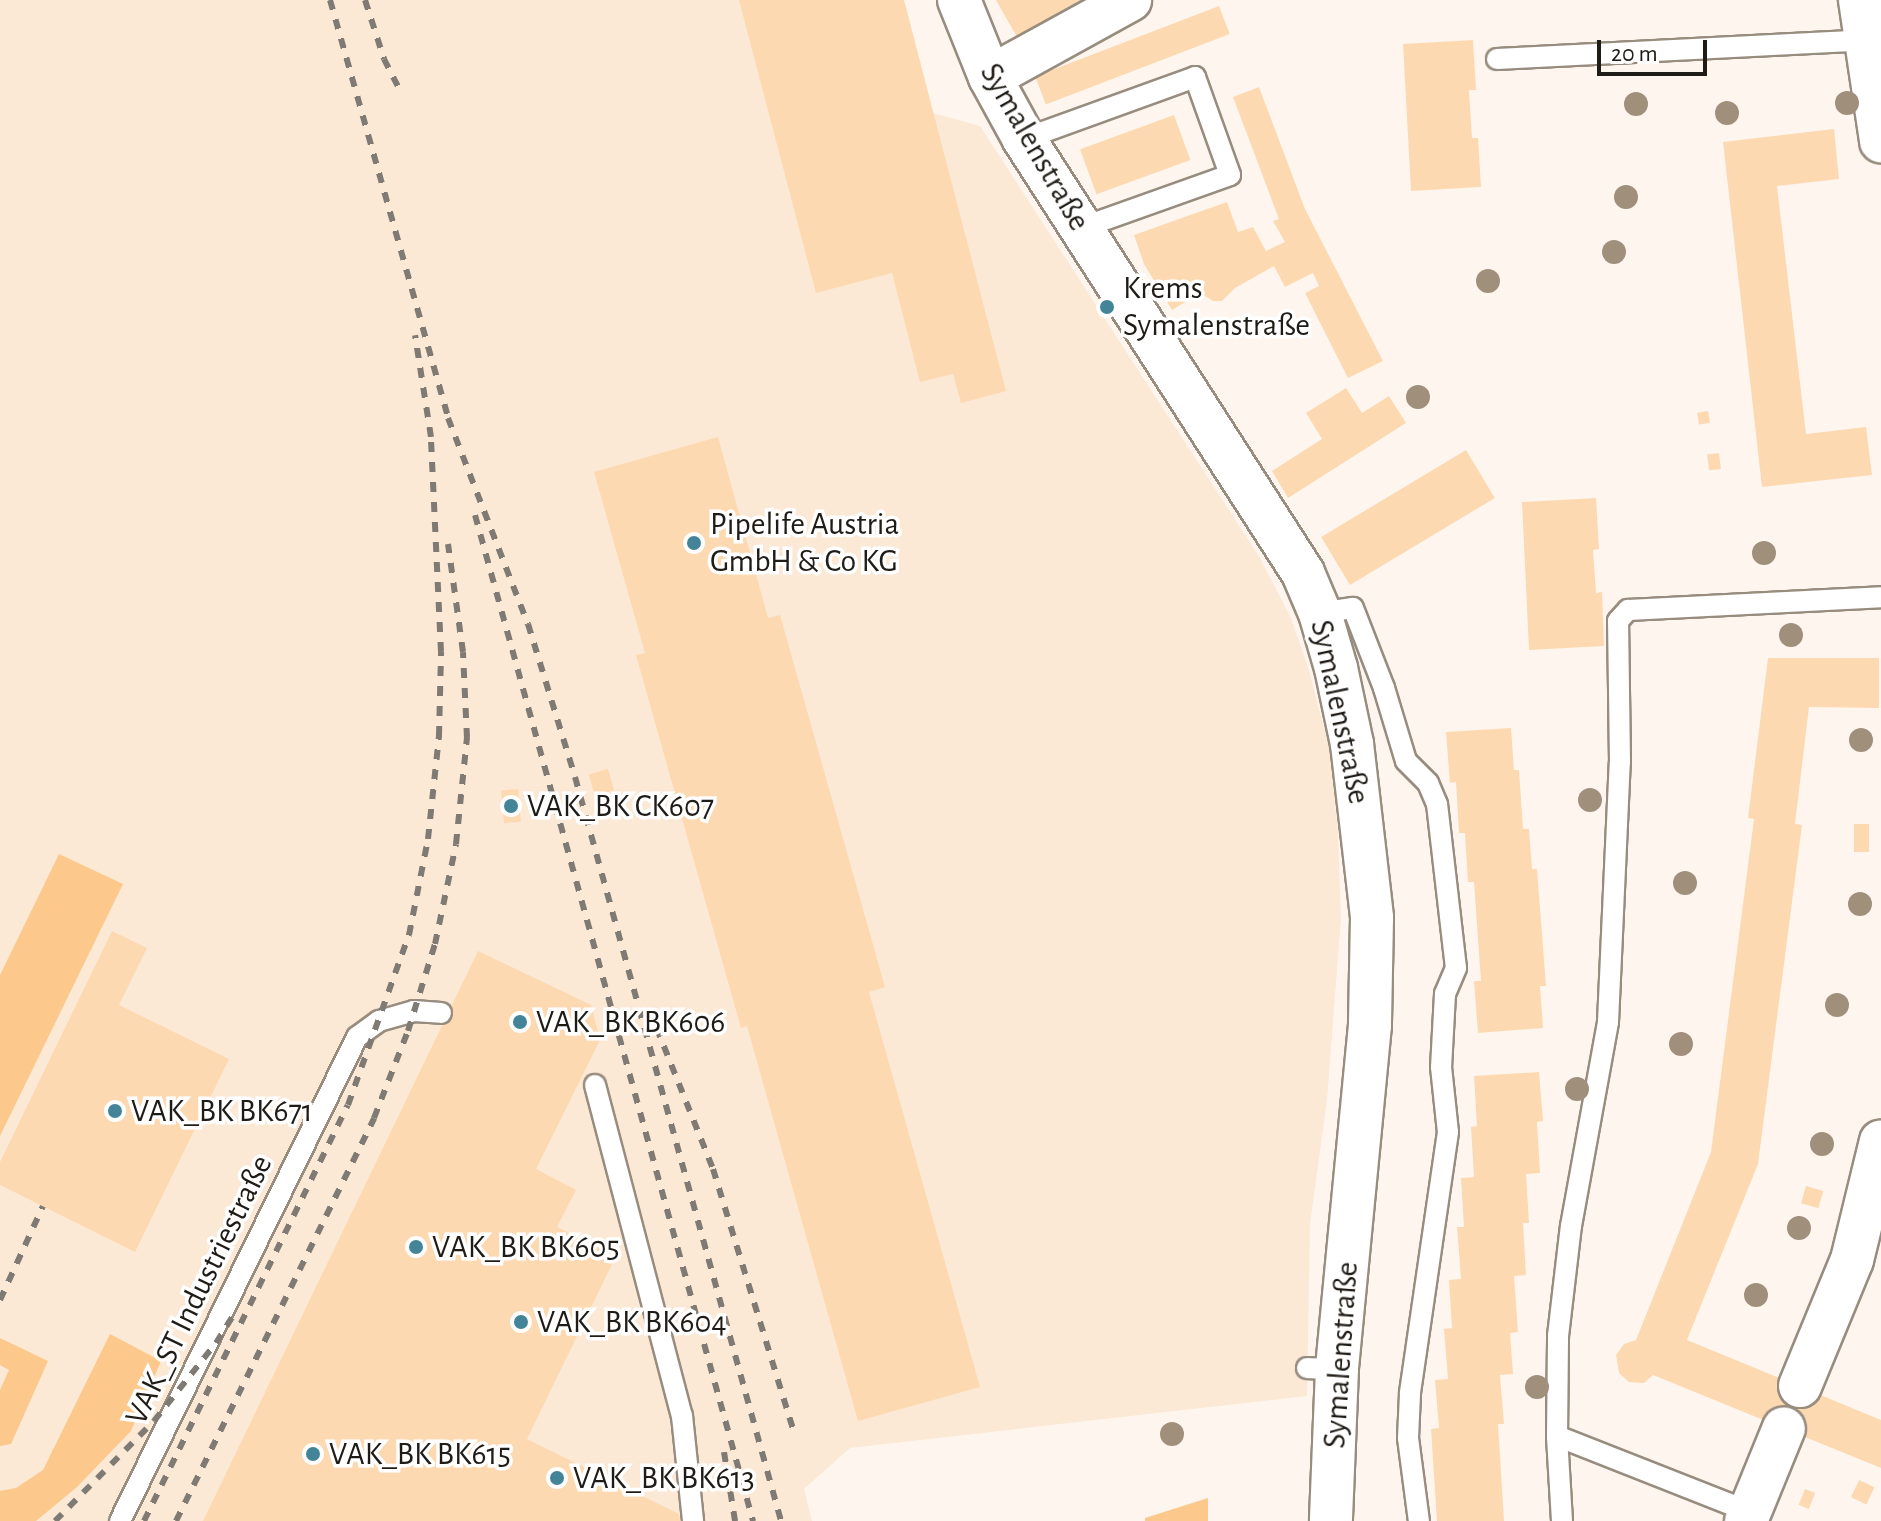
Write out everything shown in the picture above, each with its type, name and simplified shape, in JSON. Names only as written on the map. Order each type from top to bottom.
[{"type":"street","name":"Symalenstraße","points":[[959,0],[990,77],[1024,139],[1303,573],[1320,613],[1352,744],[1372,918],[1370,1025],[1322,1369],[1331,1521]]},
{"type":"street","points":[[990,77],[1130,0]]},
{"type":"street","points":[[1863,20],[1881,141]]},
{"type":"street","points":[[1800,1386],[1875,1209],[1881,1141]]},
{"type":"street","points":[[1748,1517],[1784,1428]]},
{"type":"lane","points":[[1497,59],[1863,20]]},
{"type":"lane","points":[[1024,139],[1195,77],[1230,175],[1081,228]]},
{"type":"lane","points":[[1562,1521],[1557,1436],[1558,1336],[1569,1241],[1608,1022],[1620,762],[1618,621],[1628,610],[1881,597]]},
{"type":"lane","points":[[1320,613],[1353,608],[1384,688],[1406,761],[1428,783],[1437,804],[1456,968],[1445,994],[1441,1067],[1448,1132],[1410,1394],[1408,1438],[1419,1521]]},
{"type":"lane","name":"VAK_ST Industriestraße","points":[[120,1521],[357,1037],[379,1021],[414,1011],[441,1013]]},
{"type":"lane","points":[[595,1085],[682,1416],[693,1521]]},
{"type":"lane","points":[[1557,1436],[1748,1517]]},
{"type":"shaded area","points":[[0,0],[904,0],[933,113],[980,126],[1260,558],[1291,618],[1309,670],[1329,748],[1338,832],[1341,918],[1327,1100],[1310,1224],[1307,1396],[850,1448],[804,1489],[812,1521],[0,1521]]},
{"type":"shaded area","points":[[59,854],[123,884],[0,1136],[0,975]]},
{"type":"shaded area","points":[[110,1334],[161,1361],[131,1431],[77,1487],[36,1521],[0,1521],[0,1491],[16,1488],[43,1470]]},
{"type":"shaded area","points":[[0,1338],[48,1361],[11,1444],[0,1446],[0,1390],[9,1370],[0,1365]]},
{"type":"shaded area","points":[[1208,1498],[1208,1521],[1145,1521],[1145,1518]]},
{"type":"building","points":[[739,0],[904,0],[1006,391],[961,403],[953,374],[920,382],[892,273],[816,293]]},
{"type":"building","points":[[996,0],[1082,0],[1017,37]]},
{"type":"building","points":[[1219,6],[1230,34],[1046,105],[1035,77]]},
{"type":"building","points":[[1473,40],[1476,90],[1469,90],[1472,138],[1478,138],[1481,187],[1411,191],[1403,44]]},
{"type":"building","points":[[1259,87],[1305,209],[1383,361],[1348,378],[1305,293],[1319,286],[1313,273],[1285,287],[1274,266],[1235,288],[1222,301],[1213,301],[1200,293],[1172,310],[1144,264],[1134,235],[1227,202],[1238,232],[1253,227],[1266,251],[1285,242],[1273,221],[1279,219],[1233,97]]},
{"type":"building","points":[[1174,115],[1190,160],[1096,194],[1080,149]]},
{"type":"building","points":[[1834,129],[1839,179],[1777,186],[1806,434],[1866,427],[1872,475],[1762,487],[1723,142]]},
{"type":"building","points":[[1346,388],[1362,413],[1389,396],[1406,423],[1288,498],[1272,471],[1322,439],[1306,413]]},
{"type":"building","points":[[1708,411],[1710,423],[1699,425],[1697,413]]},
{"type":"building","points":[[718,437],[768,618],[780,615],[885,987],[869,992],[980,1387],[858,1421],[747,1026],[741,1028],[636,655],[645,653],[594,472]]},
{"type":"building","points":[[1466,450],[1495,498],[1350,585],[1321,537]]},
{"type":"building","points":[[1719,453],[1721,469],[1709,470],[1707,454]]},
{"type":"building","points":[[1596,498],[1599,549],[1593,550],[1596,593],[1602,592],[1604,646],[1529,650],[1522,502]]},
{"type":"building","points":[[1768,658],[1879,658],[1879,708],[1809,707],[1795,824],[1802,825],[1758,1164],[1687,1340],[1881,1420],[1881,1468],[1653,1375],[1644,1383],[1629,1382],[1619,1373],[1616,1355],[1624,1344],[1636,1340],[1711,1152],[1754,819],[1748,818]]},
{"type":"building","points":[[1511,728],[1514,770],[1519,770],[1523,829],[1529,829],[1532,869],[1537,869],[1546,986],[1540,986],[1543,1028],[1478,1033],[1474,981],[1481,981],[1474,882],[1468,882],[1465,833],[1459,833],[1456,782],[1450,783],[1446,732]]},
{"type":"building","points":[[608,769],[614,790],[595,796],[589,775]]},
{"type":"building","name":"VAK_BK CK607","points":[[518,789],[521,822],[504,823],[501,790]]},
{"type":"building","points":[[1854,824],[1869,824],[1869,852],[1854,852]]},
{"type":"building","name":"VAK_BK BK671","points":[[112,931],[147,948],[119,1005],[229,1059],[135,1252],[0,1185],[0,1162]]},
{"type":"building","points":[[478,951],[591,1005],[600,1040],[536,1169],[576,1190],[557,1227],[616,1256],[527,1439],[679,1514],[680,1521],[203,1521]]},
{"type":"building","points":[[1539,1072],[1543,1121],[1537,1122],[1540,1173],[1526,1174],[1529,1223],[1523,1223],[1526,1275],[1514,1276],[1518,1332],[1510,1333],[1513,1374],[1500,1375],[1504,1424],[1498,1424],[1504,1521],[1437,1521],[1431,1429],[1439,1428],[1435,1380],[1448,1379],[1444,1329],[1452,1328],[1449,1280],[1461,1279],[1457,1227],[1464,1227],[1461,1178],[1474,1177],[1471,1127],[1477,1126],[1474,1076]]},
{"type":"building","points":[[1806,1186],[1823,1191],[1818,1208],[1801,1203]]},
{"type":"building","points":[[1859,1480],[1874,1487],[1866,1504],[1851,1497]]},
{"type":"building","points":[[1805,1489],[1815,1493],[1809,1509],[1799,1505]]},
{"type":"railway","points":[[330,0],[448,418],[528,624],[575,777],[781,1521]]},
{"type":"railway","points":[[365,0],[384,59],[400,91]]},
{"type":"railway","points":[[144,1521],[348,1105],[409,935],[428,839],[439,736],[441,652],[431,437],[415,335]]},
{"type":"railway","points":[[475,515],[753,1521]]},
{"type":"railway","points":[[176,1521],[374,1118],[408,1031],[435,944],[456,844],[467,738],[463,652],[448,544]]},
{"type":"railway","points":[[649,1009],[713,1169],[795,1435]]},
{"type":"railway","points":[[0,1300],[43,1206]]},
{"type":"railway","points":[[55,1521],[154,1421],[216,1343],[234,1314]]},
{"type":"railway","points":[[724,1452],[735,1521]]},
{"type":"place","name":"Krems Symalenstraße","points":[[1107,307]]},
{"type":"place","name":"Pipelife Austria GmbH & Co KG","points":[[694,543]]},
{"type":"place","name":"VAK_BK CK607","points":[[511,806]]},
{"type":"place","name":"VAK_BK BK606","points":[[520,1022]]},
{"type":"place","name":"VAK_BK BK671","points":[[115,1111]]},
{"type":"place","name":"VAK_BK BK605","points":[[416,1247]]},
{"type":"place","name":"VAK_BK BK604","points":[[521,1322]]},
{"type":"place","name":"VAK_BK BK615","points":[[313,1454]]},
{"type":"place","name":"VAK_BK BK613","points":[[557,1478]]}]
